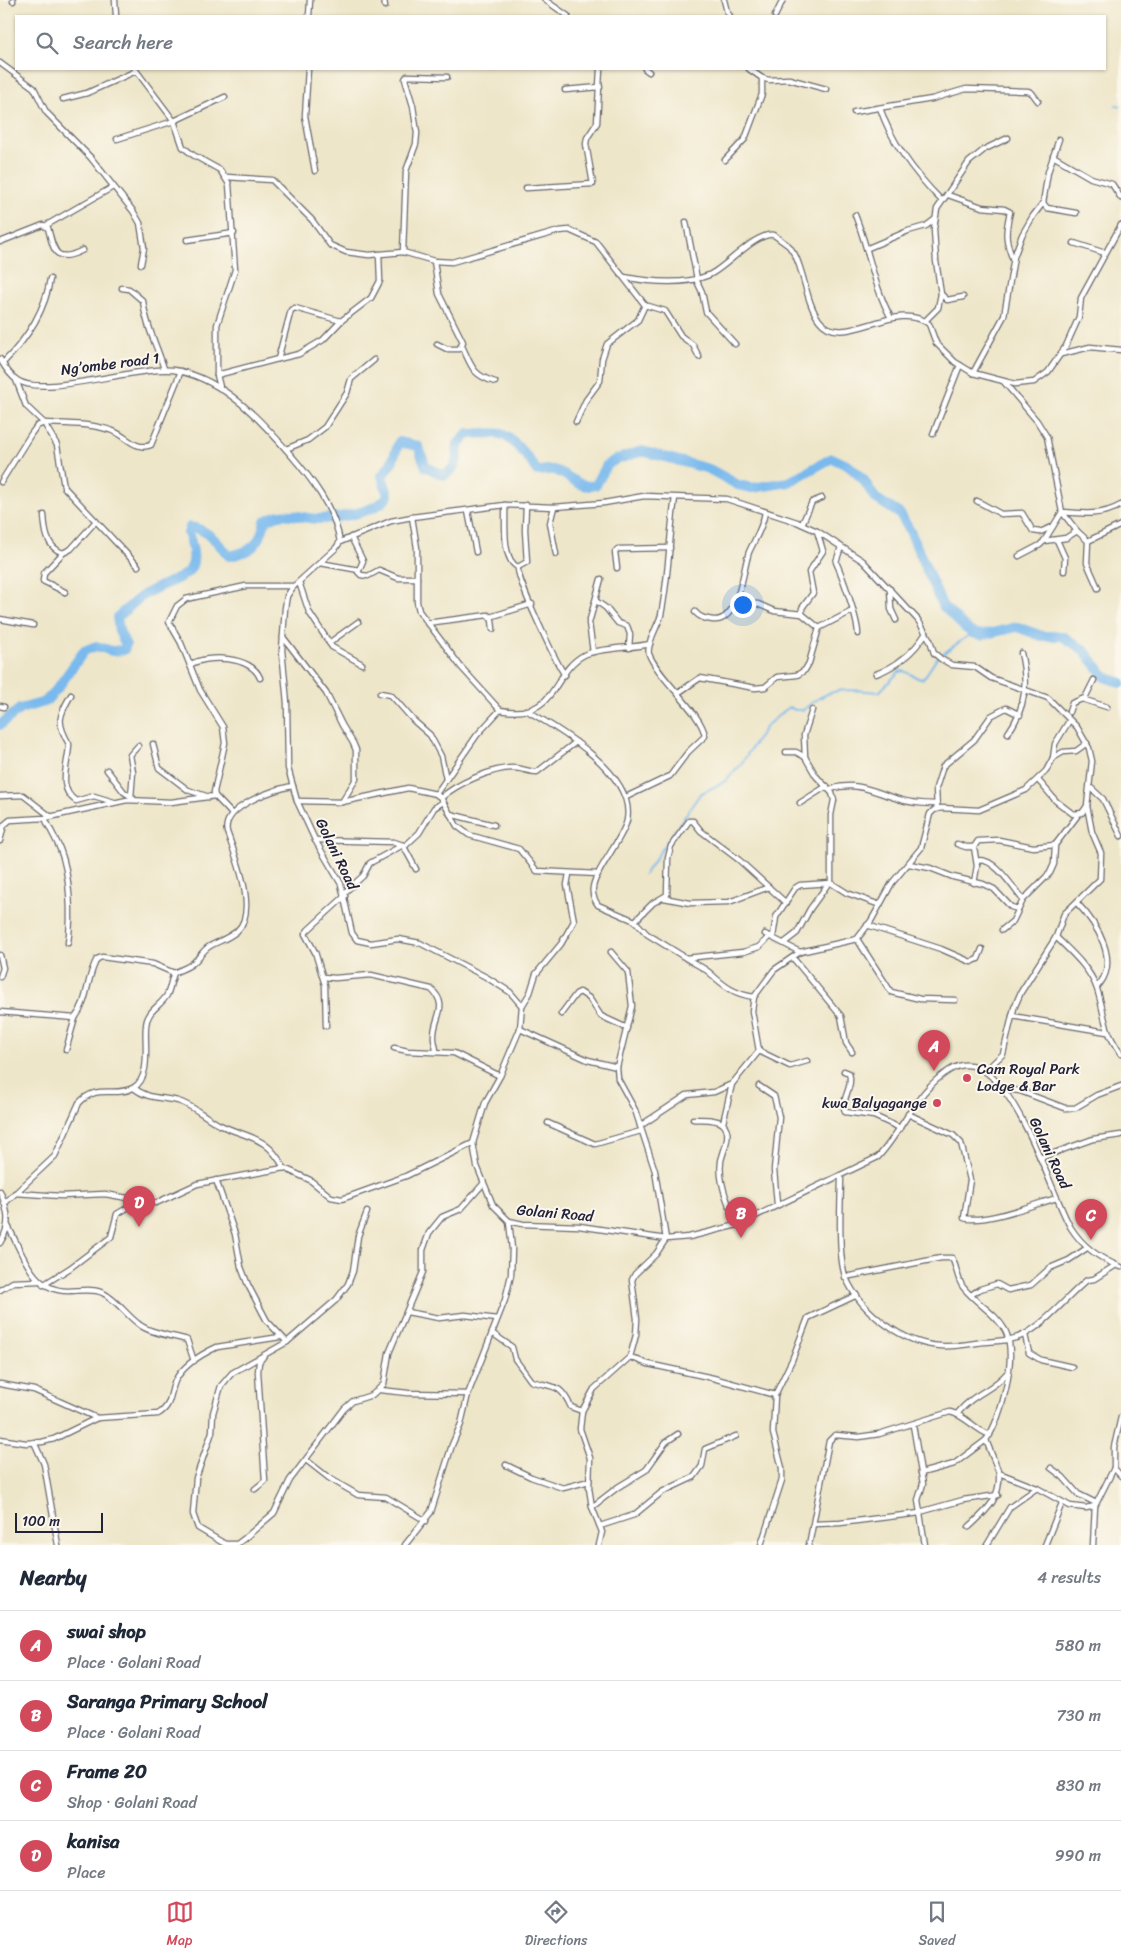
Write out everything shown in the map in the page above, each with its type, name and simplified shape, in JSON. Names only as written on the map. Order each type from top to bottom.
[{"type":"street","points":[[115,0],[116,15]]},
{"type":"street","points":[[309,15],[310,0]]},
{"type":"street","points":[[384,0],[385,6]]},
{"type":"street","points":[[545,0],[567,15]]},
{"type":"street","points":[[724,0],[729,15]]},
{"type":"street","points":[[776,15],[783,0]]},
{"type":"street","points":[[0,64],[34,88],[46,112],[91,158],[140,223],[144,248],[141,264]]},
{"type":"street","points":[[63,99],[87,93],[135,70],[174,121],[183,147],[193,155],[220,170],[226,177],[231,193],[235,270],[217,325],[217,375],[220,387]]},
{"type":"street","points":[[308,70],[304,116],[315,171]]},
{"type":"street","points":[[526,188],[593,184],[586,144],[587,138],[597,123],[600,70]]},
{"type":"street","points":[[750,70],[762,78],[769,80],[789,79],[826,89]]},
{"type":"street","points":[[402,252],[406,171],[416,144],[417,132],[413,106],[405,79],[407,76],[446,77]]},
{"type":"street","points":[[725,160],[745,139],[762,94],[762,78]]},
{"type":"street","points":[[565,90],[600,87]]},
{"type":"street","points":[[854,112],[932,99],[970,89],[1006,92],[1028,91],[1032,92],[1038,101]]},
{"type":"street","points":[[117,139],[174,121],[226,97]]},
{"type":"street","points":[[880,108],[889,132],[901,154],[942,201]]},
{"type":"street","points":[[925,321],[938,308],[941,294],[936,261],[934,220],[937,209],[948,195],[959,173],[972,158],[985,149],[1008,138]]},
{"type":"street","points":[[973,373],[1004,316],[1013,261],[1026,226],[1044,203],[1053,156],[1060,139]]},
{"type":"street","points":[[1053,156],[1082,174],[1112,184],[1121,198]]},
{"type":"street","points":[[226,177],[272,180],[312,220],[330,245],[346,252],[369,255],[402,252],[434,261],[463,261],[530,239],[569,230],[596,242],[645,305],[665,311],[681,336],[693,345],[699,357]]},
{"type":"street","points":[[0,242],[45,226],[112,186]]},
{"type":"street","points":[[948,195],[982,207],[1004,209],[1010,212],[1005,225],[1005,232],[1008,249],[1013,261]]},
{"type":"street","points":[[1044,203],[1047,208],[1076,213]]},
{"type":"street","points":[[855,215],[868,248],[876,284],[890,318]]},
{"type":"street","points":[[868,248],[908,231],[926,226],[934,220]]},
{"type":"street","points":[[686,222],[697,279],[706,312],[734,344]]},
{"type":"street","points":[[624,277],[646,281],[697,279],[710,275],[761,237],[774,236],[789,246],[795,255],[816,315],[825,327],[842,332],[890,318],[911,317],[925,321],[930,327],[936,343],[960,365],[973,373],[1004,382],[1020,384],[1034,382],[1048,372],[1061,354],[1076,324],[1081,298],[1121,225]]},
{"type":"street","points":[[45,226],[49,230],[51,247],[59,254],[72,256],[83,250]]},
{"type":"street","points":[[187,240],[234,233]]},
{"type":"street","points":[[1074,243],[1105,253]]},
{"type":"street","points":[[217,375],[299,354],[323,340],[341,321],[364,305],[376,291],[380,276],[379,254]]},
{"type":"street","points":[[434,261],[438,294],[463,342],[462,346],[470,367],[483,378],[495,382]]},
{"type":"street","points":[[50,279],[40,315],[15,351],[1,361],[16,380],[26,406],[44,423],[57,445],[64,487],[138,566]]},
{"type":"street","points":[[122,288],[129,289],[143,301],[146,324],[158,346],[164,369]]},
{"type":"street","points":[[941,294],[947,300],[962,297]]},
{"type":"street","points":[[576,422],[586,400],[600,381],[602,359],[607,344],[638,320],[645,305]]},
{"type":"street","points":[[278,359],[290,310],[295,308],[341,321]]},
{"type":"street","points":[[437,344],[454,351],[462,346]]},
{"type":"street","points":[[1061,354],[1090,347],[1121,350]]},
{"type":"street","points":[[286,449],[308,440],[325,427],[347,393],[351,379],[374,360]]},
{"type":"street","points":[[933,434],[960,365]]},
{"type":"street","name":"Ng’ombe road 1","points":[[16,380],[34,384],[59,384],[164,369],[181,371],[220,387],[242,404],[286,449],[308,475],[327,506],[340,542]]},
{"type":"street","points":[[1,482],[31,434],[44,423],[95,426],[115,431],[134,445],[151,445],[181,371]]},
{"type":"street","points":[[1004,382],[1037,421],[1047,437],[1062,512],[1077,531],[1088,541],[1088,563],[1098,588]]},
{"type":"street","points":[[213,797],[225,735],[224,727],[200,690],[169,622],[177,606],[186,599],[246,586],[294,586],[340,542],[391,521],[468,510],[526,505],[554,507],[604,503],[631,497],[727,499],[802,524],[817,531],[863,561],[918,620],[926,633],[934,653],[944,662],[952,665],[975,667],[991,678],[1053,700],[1069,721],[1077,727],[1087,743],[1092,761],[1087,806],[1092,832],[1101,853],[1102,865],[1097,883],[1064,914],[1056,937],[1021,992],[1012,1016],[1003,1054],[986,1070]]},
{"type":"street","points":[[626,797],[670,776],[688,752],[705,736],[703,730],[650,655],[650,644],[658,626],[664,600],[675,498]]},
{"type":"street","points":[[802,524],[812,502],[822,498]]},
{"type":"street","points":[[978,501],[1001,514],[1022,513],[1033,531],[1040,532],[1052,527]]},
{"type":"street","points":[[518,567],[527,562],[526,505]]},
{"type":"street","points":[[1062,512],[1090,515],[1108,512],[1121,505]]},
{"type":"street","points":[[505,506],[507,548],[511,562],[518,567]]},
{"type":"street","points":[[554,507],[550,523],[556,554]]},
{"type":"street","points":[[468,510],[476,552]]},
{"type":"street","points":[[695,612],[704,619],[719,620],[734,603],[742,586],[749,553],[764,522],[765,512]]},
{"type":"street","points":[[1019,556],[1044,541],[1062,512]]},
{"type":"street","points":[[44,515],[46,536],[57,551],[63,553]]},
{"type":"street","points":[[412,517],[416,548],[417,602],[419,611],[426,623],[476,686],[500,710],[512,712],[526,710],[546,700],[578,660],[593,652],[650,644]]},
{"type":"street","points":[[65,592],[44,581],[44,573],[63,553],[75,545],[96,521]]},
{"type":"street","points":[[1088,541],[1121,526]]},
{"type":"street","points":[[802,614],[802,608],[813,593],[809,572],[823,551],[817,531]]},
{"type":"street","points":[[1044,541],[1066,538],[1077,531]]},
{"type":"street","points":[[351,538],[363,562],[359,570]]},
{"type":"street","points":[[1057,540],[1066,558],[1064,571]]},
{"type":"street","points":[[841,546],[836,562],[843,576],[858,626],[858,634]]},
{"type":"street","points":[[616,568],[615,552],[618,549],[670,548]]},
{"type":"street","points":[[320,563],[359,570],[364,576],[379,570],[398,578],[417,578]]},
{"type":"street","points":[[518,567],[517,574],[532,604],[546,644],[565,675]]},
{"type":"street","points":[[593,652],[589,623],[601,580]]},
{"type":"street","points":[[299,582],[309,612],[332,647],[362,664]]},
{"type":"street","name":"Golani Road","points":[[294,586],[287,596],[282,650],[287,703],[288,768],[297,800],[315,840],[345,894],[352,933],[357,940],[371,943],[398,939],[420,943],[494,982],[518,998],[522,1006]]},
{"type":"street","points":[[889,588],[892,609],[896,620]]},
{"type":"street","points":[[596,601],[606,608],[618,623],[627,626],[630,634],[629,648]]},
{"type":"street","points":[[734,603],[758,604],[774,611],[802,614],[818,628]]},
{"type":"street","points":[[426,623],[484,615],[490,616],[532,604]]},
{"type":"street","points":[[678,694],[700,678],[755,688],[765,687],[777,677],[797,675],[805,670],[809,663],[818,628],[852,611]]},
{"type":"street","points":[[490,616],[493,629]]},
{"type":"street","points":[[0,619],[33,625]]},
{"type":"street","points":[[330,643],[358,622]]},
{"type":"street","points":[[876,674],[889,669],[914,649],[926,633]]},
{"type":"street","points":[[283,637],[326,693],[342,725],[354,743],[356,779],[342,802]]},
{"type":"street","points":[[1008,733],[1020,715],[1025,689],[1026,680],[1021,653]]},
{"type":"street","points":[[190,665],[197,660],[224,658],[245,665],[258,672],[260,678]]},
{"type":"street","points":[[1060,708],[1082,699],[1091,689],[1094,680]]},
{"type":"street","points":[[380,693],[391,695],[414,721],[430,735],[441,756],[446,779]]},
{"type":"street","points":[[71,695],[61,713],[59,721],[62,732],[70,744],[64,772],[68,791],[76,801],[94,796],[114,802]]},
{"type":"street","points":[[1082,699],[1107,707]]},
{"type":"street","points":[[1069,712],[1072,703]]},
{"type":"street","points":[[737,1225],[722,1183],[722,1161],[727,1134],[723,1124],[732,1084],[759,1051],[752,1010],[754,997],[774,970],[800,952],[857,938],[880,905],[892,883],[921,848],[930,814],[937,806],[938,780],[943,766],[974,740],[994,714],[1006,708],[1020,715]]},
{"type":"street","points":[[436,794],[477,735],[500,710]]},
{"type":"street","points":[[526,710],[550,723],[576,742],[614,778],[626,797],[627,822],[593,883],[592,893],[598,905],[635,921],[647,934],[708,971],[722,986],[754,997]]},
{"type":"street","points":[[784,943],[797,933],[810,908],[830,884],[831,815],[834,800],[828,788],[816,776],[805,757],[804,735],[812,710]]},
{"type":"street","points":[[800,803],[828,788],[864,786],[898,799],[937,806],[979,810],[1026,790],[1038,780],[1052,758],[1055,744],[1069,721]]},
{"type":"street","points":[[326,1026],[326,995],[323,977],[315,952],[305,934],[308,930],[363,876],[370,863],[403,846],[419,833],[434,808],[450,790],[483,775],[512,768],[537,772],[576,742]]},
{"type":"street","points":[[1052,758],[1063,752],[1076,751],[1087,743]]},
{"type":"street","points":[[153,744],[159,768],[188,790],[213,797],[232,814]]},
{"type":"street","points":[[131,797],[133,772],[130,755],[138,746]]},
{"type":"street","points":[[786,752],[796,752],[805,757]]},
{"type":"street","points":[[107,770],[124,792],[137,800]]},
{"type":"street","points":[[1038,780],[1056,802],[1067,811],[1078,815]]},
{"type":"street","points":[[66,1050],[75,1018],[83,1008],[92,967],[96,959],[113,958],[137,961],[174,973],[188,968],[208,946],[231,936],[239,930],[243,923],[246,906],[245,895],[226,827],[232,814],[258,796],[276,789],[293,786]]},
{"type":"street","points":[[297,800],[342,802],[408,788],[436,794],[442,800],[456,826],[469,835],[519,849],[537,871],[598,874]]},
{"type":"street","points":[[1090,788],[1103,799],[1121,836]]},
{"type":"street","points":[[0,796],[23,795],[47,817],[60,850],[68,886],[70,922],[68,943]]},
{"type":"street","points":[[0,841],[6,822],[47,817],[114,802],[137,800],[171,802],[213,797]]},
{"type":"street","points":[[1002,930],[1013,922],[1023,900],[1050,873],[1054,864],[1056,845],[1087,806]]},
{"type":"street","points":[[450,814],[494,825]]},
{"type":"street","points":[[664,898],[668,891],[668,858],[671,846],[689,822],[693,821],[701,831],[739,860],[786,903]]},
{"type":"street","points":[[315,840],[388,842],[403,846],[416,869]]},
{"type":"street","points":[[974,883],[977,860],[974,847],[975,842],[983,840],[1005,841],[1034,847],[1056,845]]},
{"type":"street","points":[[958,844],[974,847]]},
{"type":"street","points":[[977,860],[984,860],[1003,873],[1023,900]]},
{"type":"street","points":[[909,864],[930,868],[994,889],[1006,902],[1018,909]]},
{"type":"street","points":[[14,1193],[61,1196],[105,1194],[156,1203],[198,1184],[284,1168],[310,1180],[330,1197],[342,1199],[406,1176],[472,1143],[485,1103],[500,1076],[520,1029],[522,1006],[530,993],[536,974],[560,944],[574,921],[566,885],[569,874]]},
{"type":"street","points":[[686,958],[710,954],[733,955],[754,950],[765,943],[776,917],[795,888],[800,885],[830,884],[847,893],[880,905]]},
{"type":"street","points":[[635,921],[652,903],[664,898],[690,903],[730,902],[770,887]]},
{"type":"street","points":[[1077,903],[1098,928],[1106,952],[1107,976],[1096,987]]},
{"type":"street","points":[[867,925],[941,949],[970,962],[980,957],[982,949]]},
{"type":"street","points":[[769,935],[800,952]]},
{"type":"street","points":[[1056,937],[1082,964],[1096,987],[1107,1032],[1121,1054]]},
{"type":"street","points":[[857,938],[891,992],[920,999],[955,1000]]},
{"type":"street","points":[[599,1545],[602,1532],[592,1507],[589,1481],[590,1458],[580,1429],[582,1411],[594,1389],[630,1357],[636,1335],[637,1319],[632,1280],[635,1274],[656,1254],[666,1239],[659,1190],[641,1128],[630,1100],[620,1085],[617,1067],[632,1006],[628,972],[610,952]]},
{"type":"street","points":[[0,955],[3,968],[0,977]]},
{"type":"street","points":[[793,958],[841,1016],[846,1043],[852,1052]]},
{"type":"street","points":[[134,1088],[144,1072],[147,1017],[167,995],[174,973]]},
{"type":"street","points":[[323,977],[336,978],[371,975],[431,989],[441,1002],[434,1038],[436,1051]]},
{"type":"street","points":[[561,1014],[576,994],[580,992],[589,998],[601,1016],[627,1028]]},
{"type":"street","points":[[0,1012],[75,1018]]},
{"type":"street","points":[[1012,1016],[1107,1032]]},
{"type":"street","points":[[520,1029],[588,1060],[617,1067]]},
{"type":"street","points":[[394,1048],[408,1052],[436,1051],[466,1057],[500,1076]]},
{"type":"street","points":[[759,1051],[790,1066],[807,1061]]},
{"type":"street","name":"Golani Road","points":[[472,1143],[483,1184],[493,1205],[509,1222],[579,1226],[666,1239],[689,1238],[737,1225],[777,1204],[878,1157],[892,1143],[908,1114],[933,1082],[951,1069],[962,1064],[974,1064],[986,1070],[1004,1088],[1040,1158],[1070,1227],[1087,1248],[1119,1266]]},
{"type":"street","points":[[844,1071],[849,1073],[850,1078],[844,1103],[845,1112],[874,1116],[900,1128]]},
{"type":"street","points":[[548,1123],[596,1144],[641,1128],[687,1095],[714,1092],[732,1084]]},
{"type":"street","points":[[759,1086],[774,1096],[778,1118],[774,1170],[777,1204]]},
{"type":"street","points":[[1004,1088],[1065,1108],[1075,1108],[1097,1095],[1121,1086]]},
{"type":"street","points":[[5,1203],[55,1156],[79,1102],[84,1096],[100,1090],[134,1088],[146,1096],[179,1102],[221,1126],[250,1136],[276,1152],[284,1168]]},
{"type":"street","points":[[908,1114],[953,1135],[961,1143],[970,1180],[964,1218],[976,1220],[991,1217],[1057,1198]]},
{"type":"street","points":[[693,1119],[723,1124]]},
{"type":"street","points":[[1040,1158],[1093,1139],[1121,1135]]},
{"type":"street","points":[[841,1175],[841,1231],[845,1277],[857,1295],[891,1328],[921,1342],[939,1346],[961,1346],[1009,1340],[1026,1334],[1087,1280],[1094,1279],[1119,1266]]},
{"type":"street","points":[[216,1180],[235,1234],[241,1268],[248,1285],[267,1321],[280,1337],[287,1342]]},
{"type":"street","points":[[366,1212],[358,1236],[353,1271],[348,1284],[311,1323],[287,1342],[232,1374],[221,1386],[213,1413],[212,1432],[196,1478],[194,1514],[198,1528],[225,1544],[237,1544],[274,1514],[290,1480],[344,1409],[352,1401],[372,1395],[380,1390],[387,1377],[389,1353],[412,1292],[422,1272],[423,1250],[429,1233],[442,1217],[458,1211],[468,1202],[483,1184]]},
{"type":"street","points":[[0,1191],[9,1219],[8,1226],[0,1242]]},
{"type":"street","points":[[0,1290],[13,1282],[41,1283],[70,1268],[111,1237],[117,1214],[139,1201]]},
{"type":"street","points":[[405,1545],[426,1521],[434,1502],[452,1444],[461,1424],[468,1394],[510,1282],[512,1249],[509,1222]]},
{"type":"street","points":[[8,1226],[31,1271],[41,1283],[53,1290],[101,1291],[140,1326],[187,1340],[194,1361]]},
{"type":"street","points":[[971,1295],[994,1284],[999,1284],[1008,1290],[1031,1284],[1050,1268],[1069,1260],[1087,1248]]},
{"type":"street","points":[[845,1277],[949,1257],[955,1264],[962,1286],[999,1320],[1009,1340],[1011,1348],[1002,1401],[990,1434],[986,1440],[954,1464],[921,1473]]},
{"type":"street","points":[[761,1545],[782,1480],[782,1468],[773,1433],[775,1395],[808,1318],[857,1295]]},
{"type":"street","points":[[406,1312],[439,1318],[465,1315],[497,1319]]},
{"type":"street","points":[[492,1333],[512,1347],[515,1359],[531,1381],[558,1388],[566,1396],[571,1406],[582,1411]]},
{"type":"street","points":[[1026,1334],[1029,1353],[1034,1358],[1072,1367]]},
{"type":"street","points":[[0,1438],[34,1442],[54,1438],[97,1418],[150,1415],[165,1410],[170,1403],[175,1381],[194,1361],[217,1347],[280,1337]]},
{"type":"street","points":[[255,1489],[265,1482],[258,1372],[259,1362],[266,1354]]},
{"type":"street","points":[[630,1357],[648,1364],[713,1378],[775,1395]]},
{"type":"street","points":[[957,1414],[969,1399],[994,1386],[1007,1373]]},
{"type":"street","points":[[0,1384],[34,1390],[97,1418]]},
{"type":"street","points":[[380,1390],[468,1394]]},
{"type":"street","points":[[809,1545],[832,1437],[840,1434],[859,1437],[879,1434],[950,1412],[957,1414],[978,1431],[990,1434]]},
{"type":"street","points":[[1093,1545],[1096,1504],[1114,1468],[1114,1447],[1121,1417]]},
{"type":"street","points":[[913,1425],[923,1484],[918,1500],[925,1545]]},
{"type":"street","points":[[592,1507],[618,1487],[646,1470],[666,1442],[678,1434]]},
{"type":"street","points":[[600,1526],[634,1515],[662,1492],[694,1477],[702,1466],[705,1449],[736,1436]]},
{"type":"street","points":[[969,1527],[987,1511],[998,1495],[1000,1486],[999,1474],[986,1440]]},
{"type":"street","points":[[34,1442],[44,1464],[58,1545]]},
{"type":"street","points":[[306,1460],[338,1484],[358,1495],[380,1496],[390,1499],[426,1521]]},
{"type":"street","points":[[506,1465],[531,1478],[563,1488],[589,1481]]},
{"type":"street","points":[[1051,1468],[1063,1477],[1078,1494],[1096,1504]]},
{"type":"street","points":[[1114,1468],[1121,1476]]},
{"type":"street","points":[[999,1474],[1037,1488],[1062,1503],[1079,1508],[1096,1504]]},
{"type":"street","points":[[987,1545],[1010,1507],[1037,1488]]},
{"type":"street","points":[[814,1524],[840,1523],[920,1513],[963,1500],[998,1495]]},
{"type":"street","points":[[1045,1545],[1062,1503]]},
{"type":"waterway","points":[[1116,105],[1121,106]]},
{"type":"waterway","points":[[0,725],[20,709],[45,702],[57,689],[84,651],[96,646],[112,651],[124,650],[126,645],[119,631],[117,617],[141,596],[177,579],[191,568],[193,549],[188,533],[190,527],[207,534],[229,556],[244,552],[254,546],[261,536],[265,521],[272,517],[285,514],[317,519],[334,518],[367,510],[384,501],[388,495],[382,476],[392,462],[399,442],[418,446],[426,467],[444,475],[454,466],[457,459],[458,444],[468,434],[484,433],[497,433],[506,436],[521,450],[537,471],[554,470],[579,484],[590,486],[596,485],[607,465],[615,460],[642,451],[709,469],[738,485],[752,488],[789,482],[832,458],[849,466],[863,479],[875,498],[900,514],[910,531],[942,605],[963,626],[972,633],[982,635],[1017,627],[1042,636],[1062,636],[1084,650],[1105,677],[1121,683]]},
{"type":"waterway","points":[[644,875],[700,794],[724,782],[741,764],[766,726],[789,707],[795,710],[803,710],[821,697],[838,691],[879,692],[899,672],[904,671],[920,679],[924,678],[937,658],[972,633]]},
{"type":"place","name":"swai shop","points":[[934,1071]]},
{"type":"place","name":"Cam Royal Park Lodge & Bar","points":[[967,1078]]},
{"type":"place","name":"kwa Balyagange","points":[[937,1103]]},
{"type":"place","name":"kanisa","points":[[139,1227]]},
{"type":"place","name":"Saranga Primary School","points":[[741,1238]]},
{"type":"place","name":"Frame 20","points":[[1091,1240]]}]
